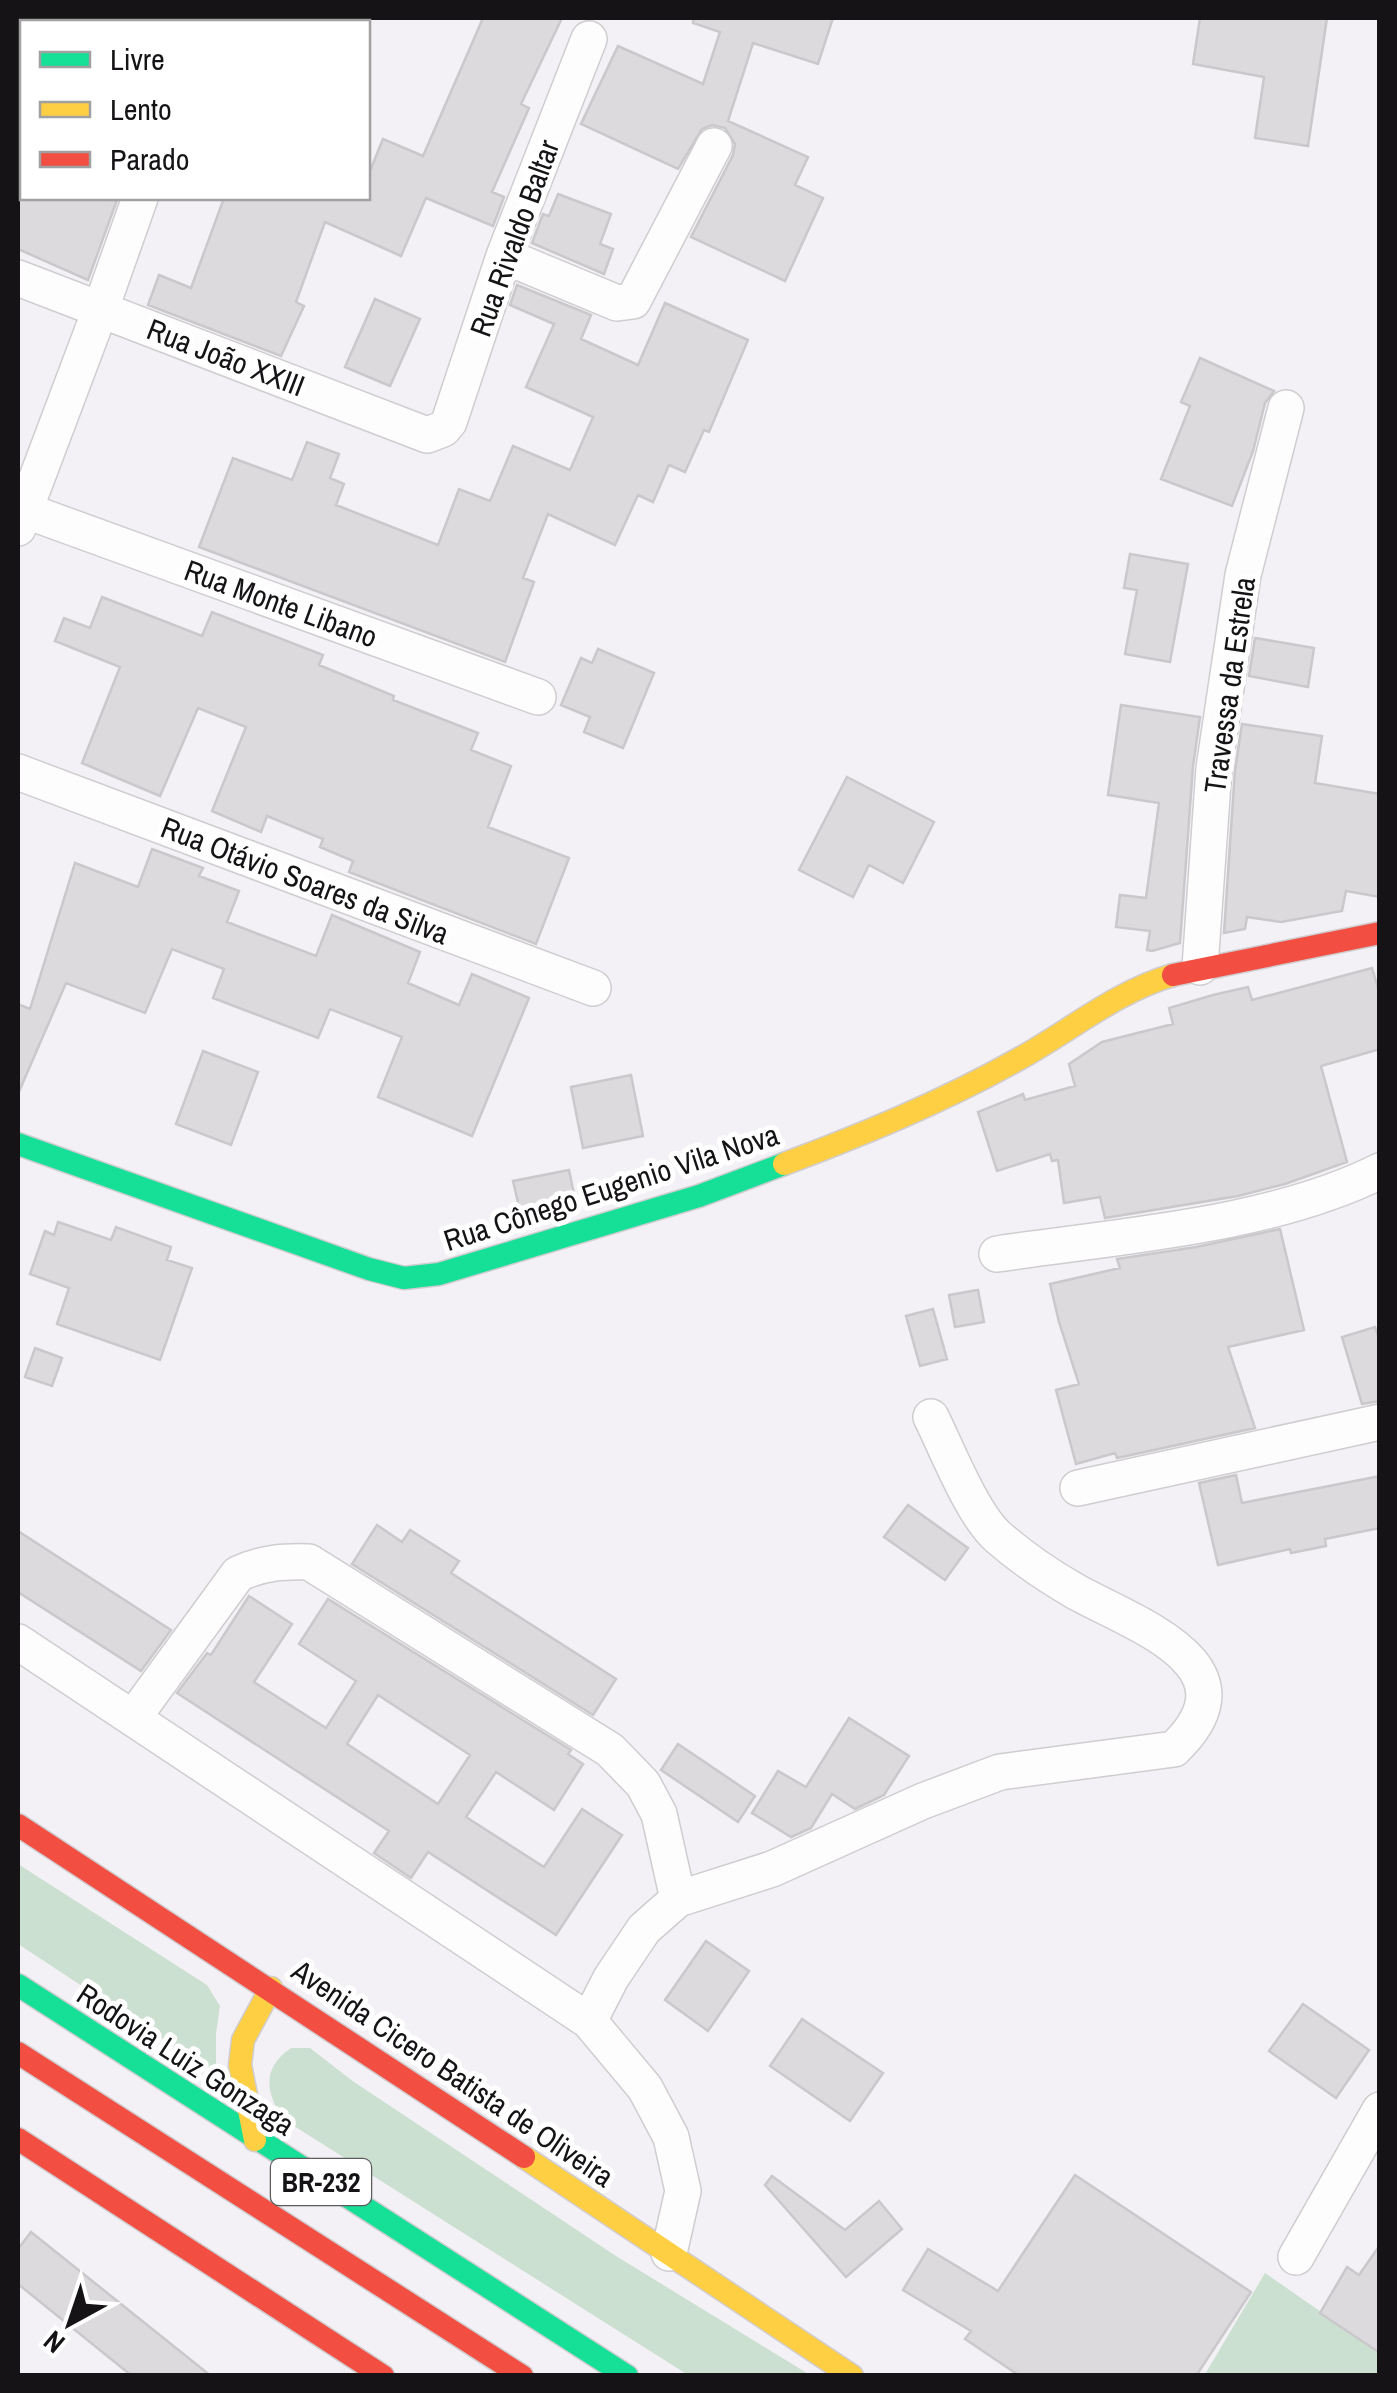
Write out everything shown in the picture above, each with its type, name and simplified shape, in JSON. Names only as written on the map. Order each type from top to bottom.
[{"type":"main road","name":"Rua Cônego Eugenio Vila Nova","points":[[18,1144],[369,1269],[404,1278],[439,1274],[699,1196],[893,1123],[1054,1040],[1109,1002],[1145,984],[1200,967],[1380,933]]},
{"type":"main road","name":"Avenida Cicero Batista de Oliveira","points":[[18,1825],[271,1988],[852,2376]]},
{"type":"main road","name":"Rodovia Luiz Gonzaga","points":[[18,1985],[627,2376]]},
{"type":"main road","points":[[255,2140],[240,2065],[244,2040],[271,1988]]},
{"type":"main road","name":"BR-232","points":[[18,2053],[522,2376]]},
{"type":"main road","points":[[18,2139],[383,2376]]},
{"type":"street","name":"Rua Rivaldo Baltar","points":[[435,433],[449,422],[504,256],[589,38]]},
{"type":"street","points":[[504,256],[617,303],[633,302],[714,146]]},
{"type":"street","points":[[21,519],[139,200]]},
{"type":"street","name":"Rua João XXIII","points":[[18,278],[427,435],[435,433]]},
{"type":"street","name":"Travessa da Estrela","points":[[1200,967],[1214,768],[1242,575],[1286,408]]},
{"type":"street","name":"Rua Monte Libano","points":[[21,519],[538,697]]},
{"type":"street","name":"Rua Otávio Soares da Silva","points":[[18,772],[593,988]]},
{"type":"street","points":[[997,1254],[1198,1224],[1300,1202],[1380,1171]]},
{"type":"street","points":[[590,2022],[644,1928],[678,1899],[772,1869],[922,1801],[1000,1772],[1151,1754],[1174,1748],[1188,1735],[1203,1698],[1199,1674],[1187,1657],[1170,1640],[1039,1568],[994,1534],[970,1496],[931,1417]]},
{"type":"street","points":[[1078,1488],[1380,1422]]},
{"type":"street","points":[[133,1718],[238,1574],[254,1566],[283,1561],[310,1562],[610,1750],[642,1784],[659,1814],[678,1899]]},
{"type":"street","points":[[18,1642],[590,2022],[645,2088],[671,2137],[683,2191],[669,2253]]},
{"type":"street","points":[[1296,2258],[1380,2110]]},
{"type":"green space","points":[[18,1864],[207,1985],[220,2006],[216,2074],[18,1944]]},
{"type":"green space","points":[[291,2048],[310,2048],[354,2082],[616,2256],[810,2375],[688,2375],[283,2119],[269,2080],[275,2064]]},
{"type":"green space","points":[[1265,2273],[1379,2352],[1379,2375],[1204,2376]]},
{"type":"building","points":[[483,18],[562,18],[521,104],[529,108],[492,192],[504,197],[493,226],[426,198],[401,256],[325,222],[296,302],[304,306],[281,356],[148,305],[159,275],[191,288],[223,200],[370,200],[370,171],[383,139],[423,156]]},
{"type":"building","points":[[694,18],[833,18],[818,64],[753,43],[728,121],[808,157],[795,185],[823,198],[785,281],[691,237],[733,155],[735,144],[725,128],[712,125],[702,129],[678,169],[581,124],[618,46],[703,84],[720,32],[693,23]]},
{"type":"building","points":[[1200,18],[1327,18],[1308,146],[1255,138],[1264,77],[1193,64]]},
{"type":"building","points":[[558,194],[611,214],[600,244],[613,249],[604,274],[532,243],[543,214],[549,216]]},
{"type":"building","points":[[18,198],[117,200],[88,280],[18,249]]},
{"type":"building","points":[[517,285],[591,315],[581,339],[638,365],[665,303],[748,340],[709,432],[704,430],[685,472],[669,465],[653,502],[638,495],[615,545],[548,514],[523,578],[534,582],[505,662],[199,547],[233,458],[292,480],[307,442],[339,454],[330,478],[344,484],[336,505],[438,545],[459,489],[490,501],[513,446],[570,470],[593,417],[526,387],[554,324],[510,305]]},
{"type":"building","points":[[375,299],[420,319],[390,386],[345,367]]},
{"type":"building","points":[[1200,358],[1274,391],[1265,403],[1253,451],[1232,506],[1161,479],[1190,406],[1181,402]]},
{"type":"building","points":[[1130,554],[1188,564],[1170,662],[1125,654],[1137,590],[1124,588]]},
{"type":"building","points":[[102,597],[202,636],[212,612],[323,655],[319,665],[394,696],[393,700],[478,733],[471,750],[511,766],[488,827],[569,858],[536,944],[349,872],[353,861],[320,847],[323,839],[267,816],[261,832],[212,811],[246,727],[198,708],[160,796],[82,763],[120,667],[55,641],[64,618],[90,628]]},
{"type":"building","points":[[1255,638],[1314,648],[1308,687],[1249,676]]},
{"type":"building","points":[[598,649],[654,673],[623,748],[584,732],[590,717],[561,705],[581,658],[592,663]]},
{"type":"building","points":[[1121,705],[1200,717],[1180,943],[1152,951],[1147,950],[1150,931],[1116,927],[1120,895],[1146,898],[1159,803],[1108,795]]},
{"type":"building","points":[[1242,724],[1322,736],[1315,783],[1380,794],[1380,897],[1346,891],[1342,911],[1281,922],[1247,917],[1245,929],[1224,933],[1235,770]]},
{"type":"building","points":[[847,777],[934,822],[903,883],[869,865],[853,897],[799,870]]},
{"type":"building","points":[[152,849],[203,868],[199,876],[239,891],[227,922],[316,956],[332,915],[420,952],[408,983],[459,1005],[472,974],[529,998],[472,1136],[378,1097],[402,1037],[330,1009],[318,1038],[213,998],[224,969],[172,949],[145,1013],[66,983],[18,1094],[18,1004],[30,1009],[75,863],[138,887]]},
{"type":"building","points":[[1372,968],[1380,995],[1380,1049],[1321,1066],[1347,1162],[1238,1196],[1105,1218],[1100,1197],[1064,1203],[1058,1160],[1052,1161],[1050,1154],[997,1171],[978,1112],[1023,1094],[1025,1100],[1075,1086],[1069,1064],[1102,1042],[1173,1024],[1169,1008],[1213,995],[1248,987],[1252,1000]]},
{"type":"building","points":[[203,1051],[258,1072],[231,1145],[176,1124]]},
{"type":"building","points":[[631,1075],[643,1136],[583,1148],[571,1087]]},
{"type":"building","points":[[569,1170],[575,1199],[520,1211],[513,1181]]},
{"type":"building","points":[[58,1222],[111,1240],[116,1227],[171,1247],[167,1260],[192,1268],[160,1360],[57,1324],[69,1288],[30,1274],[45,1231],[54,1235]]},
{"type":"building","points":[[1280,1229],[1304,1330],[1228,1347],[1255,1428],[1117,1458],[1115,1453],[1076,1464],[1056,1390],[1079,1384],[1050,1284],[1120,1268],[1117,1259]]},
{"type":"building","points":[[978,1290],[984,1322],[955,1327],[949,1295]]},
{"type":"building","points":[[933,1309],[947,1359],[920,1366],[906,1316]]},
{"type":"building","points":[[1375,1327],[1380,1341],[1380,1401],[1362,1404],[1342,1337]]},
{"type":"building","points":[[35,1348],[62,1358],[52,1386],[25,1377]]},
{"type":"building","points":[[1236,1475],[1242,1503],[1380,1476],[1380,1528],[1325,1539],[1326,1546],[1291,1553],[1290,1549],[1218,1565],[1199,1483]]},
{"type":"building","points":[[908,1505],[968,1548],[945,1580],[884,1537]]},
{"type":"building","points":[[377,1525],[402,1542],[410,1530],[459,1561],[451,1573],[616,1679],[593,1715],[352,1564]]},
{"type":"building","points":[[18,1531],[171,1630],[141,1671],[18,1592]]},
{"type":"building","points":[[249,1596],[292,1624],[254,1682],[326,1728],[356,1681],[299,1644],[328,1599],[571,1750],[568,1754],[583,1764],[554,1810],[496,1772],[466,1817],[544,1867],[582,1809],[622,1835],[556,1935],[428,1852],[411,1878],[374,1853],[389,1831],[177,1693],[207,1653],[211,1655]],"holes":[[[378,1695],[470,1755],[438,1804],[347,1744]]]},
{"type":"building","points":[[849,1718],[909,1756],[884,1795],[855,1809],[832,1794],[811,1828],[791,1837],[752,1813],[778,1771],[806,1787]]},
{"type":"building","points":[[678,1744],[755,1796],[738,1822],[661,1770]]},
{"type":"building","points":[[706,1941],[749,1971],[708,2031],[665,2000]]},
{"type":"building","points":[[1303,2004],[1369,2050],[1336,2098],[1269,2051]]},
{"type":"building","points":[[802,2019],[883,2073],[850,2121],[770,2066]]},
{"type":"building","points":[[1075,2175],[1251,2292],[1196,2376],[1020,2376],[965,2339],[971,2331],[903,2290],[928,2249],[998,2291]]},
{"type":"building","points":[[772,2176],[845,2230],[879,2201],[902,2229],[846,2277],[765,2185]]},
{"type":"building","points":[[31,2232],[211,2376],[132,2376],[18,2284],[18,2249]]},
{"type":"building","points":[[1380,2245],[1380,2353],[1320,2313],[1347,2267],[1359,2275]]},
{"type":"traffic: fast","points":[[18,1144],[404,1278],[439,1274],[699,1196],[784,1164]]},
{"type":"traffic: fast","points":[[18,1985],[627,2376]]},
{"type":"traffic: slow","points":[[784,1164],[960,1090],[1037,1049],[1112,1002],[1173,975]]},
{"type":"traffic: slow","points":[[255,2140],[240,2065],[243,2040],[271,1988]]},
{"type":"traffic: slow","points":[[524,2157],[852,2376]]},
{"type":"traffic: jam","points":[[1173,975],[1380,933]]},
{"type":"traffic: jam","points":[[18,1825],[524,2157]]},
{"type":"traffic: jam","points":[[18,2053],[522,2376]]},
{"type":"traffic: jam","points":[[18,2139],[383,2376]]}]
